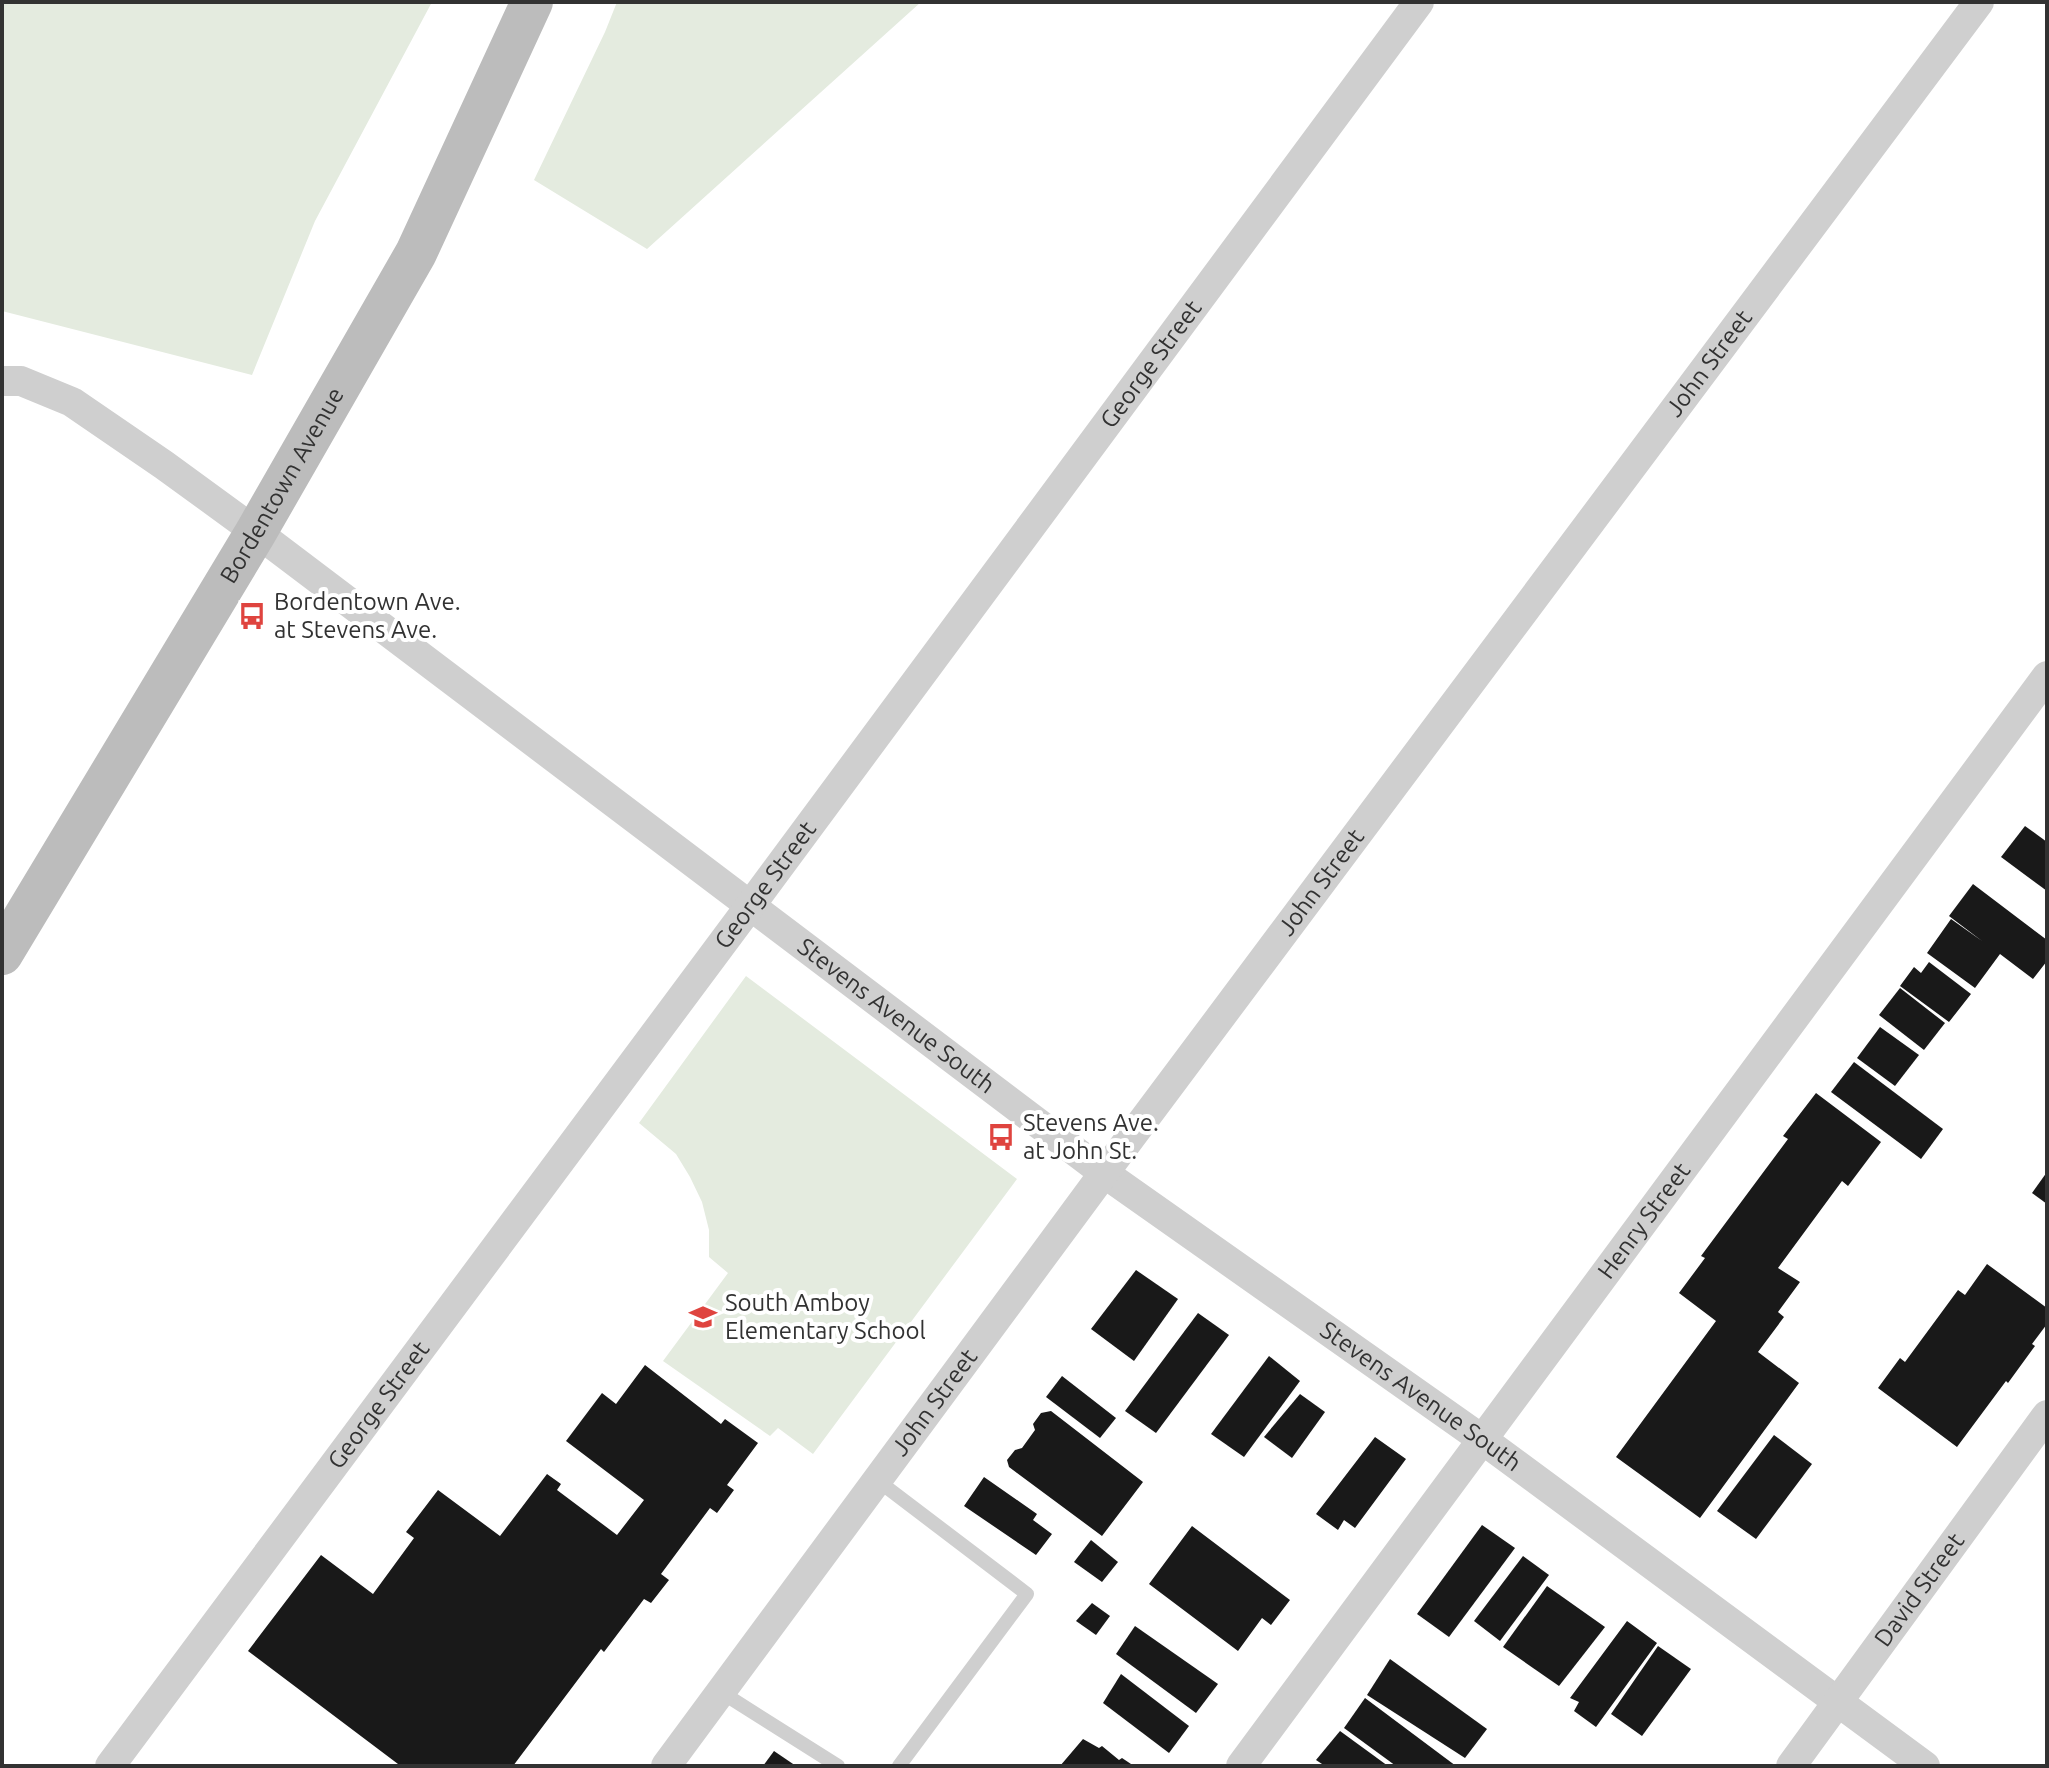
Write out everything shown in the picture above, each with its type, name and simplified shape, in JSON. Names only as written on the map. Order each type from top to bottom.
[{"type":"street","name":"Bordentown Avenue","points":[[2,954],[256,532],[416,253],[532,2]]},
{"type":"street","name":"George Street","points":[[110,1766],[1419,2]]},
{"type":"street","name":"John Street","points":[[666,1766],[1104,1173],[1979,2]]},
{"type":"street","name":"Stevens Avenue South","points":[[12,381],[72,402],[164,465],[1104,1173],[1483,1440],[1925,1766]]},
{"type":"street","name":"Henry Street","points":[[1241,1766],[2047,676]]},
{"type":"street","name":"David Street","points":[[1791,1766],[2047,1415]]},
{"type":"lane","points":[[877,1480],[1027,1594],[899,1766]]},
{"type":"lane","points":[[721,1692],[838,1766]]},
{"type":"shaded area","points":[[2,2],[432,2],[315,221],[252,375],[2,311]]},
{"type":"shaded area","points":[[617,2],[921,2],[647,249],[534,180]]},
{"type":"shaded area","points":[[746,976],[1017,1179],[813,1454],[778,1428],[770,1436],[663,1361],[728,1273],[709,1257],[709,1230],[702,1202],[690,1177],[676,1154],[639,1123]]},
{"type":"building","points":[[2025,826],[2047,842],[2047,891],[2001,857]]},
{"type":"building","points":[[1973,884],[2047,940],[2047,961],[2033,979],[2000,954],[1975,988],[1927,953],[1951,919],[1982,941],[1949,916]]},
{"type":"building","points":[[1929,962],[1971,994],[1949,1022],[1900,986],[1914,967],[1921,973]]},
{"type":"building","points":[[1900,988],[1945,1023],[1924,1050],[1879,1015]]},
{"type":"building","points":[[1880,1027],[1919,1055],[1895,1086],[1857,1058]]},
{"type":"building","points":[[1854,1062],[1943,1129],[1921,1159],[1831,1092]]},
{"type":"building","points":[[1816,1093],[1881,1142],[1848,1186],[1842,1181],[1778,1268],[1800,1282],[1778,1312],[1784,1317],[1758,1352],[1799,1383],[1700,1518],[1616,1457],[1716,1321],[1679,1293],[1705,1258],[1701,1256],[1788,1139],[1783,1136]]},
{"type":"building","points":[[2047,1172],[2047,1204],[2032,1193]]},
{"type":"building","points":[[1987,1264],[2047,1308],[2047,1324],[2008,1383],[2006,1381],[1957,1447],[1878,1388],[1900,1358],[1905,1362],[1958,1290],[1965,1295]]},
{"type":"building","points":[[1136,1270],[1178,1299],[1134,1361],[1091,1329]]},
{"type":"building","points":[[1198,1313],[1229,1335],[1156,1433],[1125,1411]]},
{"type":"building","points":[[1269,1356],[1300,1381],[1244,1457],[1211,1434]]},
{"type":"building","points":[[645,1365],[721,1424],[725,1419],[758,1443],[727,1485],[734,1490],[717,1513],[710,1508],[661,1574],[669,1580],[651,1603],[644,1599],[604,1652],[601,1649],[513,1766],[396,1766],[398,1764],[248,1651],[321,1555],[373,1594],[414,1538],[406,1532],[438,1490],[500,1536],[547,1474],[561,1484],[557,1490],[617,1535],[644,1500],[566,1441],[602,1393],[616,1404]]},
{"type":"building","points":[[1062,1376],[1116,1418],[1100,1438],[1046,1397]]},
{"type":"building","points":[[1300,1394],[1325,1412],[1292,1458],[1264,1437]]},
{"type":"building","points":[[1051,1411],[1143,1482],[1102,1536],[1009,1467],[1007,1460],[1015,1450],[1022,1448],[1035,1430],[1033,1424],[1041,1413]]},
{"type":"building","points":[[1774,1435],[1812,1464],[1756,1539],[1717,1511]]},
{"type":"building","points":[[1375,1437],[1406,1459],[1355,1528],[1344,1520],[1338,1530],[1316,1514]]},
{"type":"building","points":[[984,1477],[1037,1514],[1033,1520],[1052,1534],[1036,1555],[964,1506]]},
{"type":"building","points":[[1482,1525],[1515,1548],[1449,1637],[1417,1614]]},
{"type":"building","points":[[1192,1526],[1290,1600],[1271,1625],[1262,1618],[1238,1651],[1149,1584]]},
{"type":"building","points":[[1091,1540],[1118,1562],[1102,1582],[1074,1562]]},
{"type":"building","points":[[1523,1556],[1549,1575],[1500,1641],[1474,1621]]},
{"type":"building","points":[[1547,1586],[1605,1627],[1559,1686],[1503,1647]]},
{"type":"building","points":[[1092,1603],[1110,1616],[1096,1635],[1076,1621]]},
{"type":"building","points":[[1627,1621],[1657,1643],[1596,1727],[1574,1711],[1579,1702],[1570,1698]]},
{"type":"building","points":[[1135,1626],[1218,1684],[1196,1713],[1116,1654]]},
{"type":"building","points":[[1658,1646],[1691,1669],[1642,1736],[1611,1714]]},
{"type":"building","points":[[1390,1659],[1487,1729],[1465,1758],[1367,1695]]},
{"type":"building","points":[[1121,1674],[1189,1726],[1169,1753],[1103,1703]]},
{"type":"building","points":[[1365,1698],[1456,1766],[1396,1766],[1344,1728]]},
{"type":"building","points":[[1340,1731],[1388,1766],[1325,1766],[1316,1760]]},
{"type":"building","points":[[1083,1739],[1099,1748],[1102,1746],[1119,1760],[1122,1758],[1134,1766],[1060,1766]]},
{"type":"building","points":[[774,1751],[796,1766],[763,1766]]},
{"type":"place","name":"Bordentown Ave. at Stevens Ave.","points":[[252,616]]},
{"type":"place","name":"Stevens Ave. at John St.","points":[[1001,1137]]},
{"type":"place","name":"South Amboy Elementary School","points":[[703,1317]]}]
